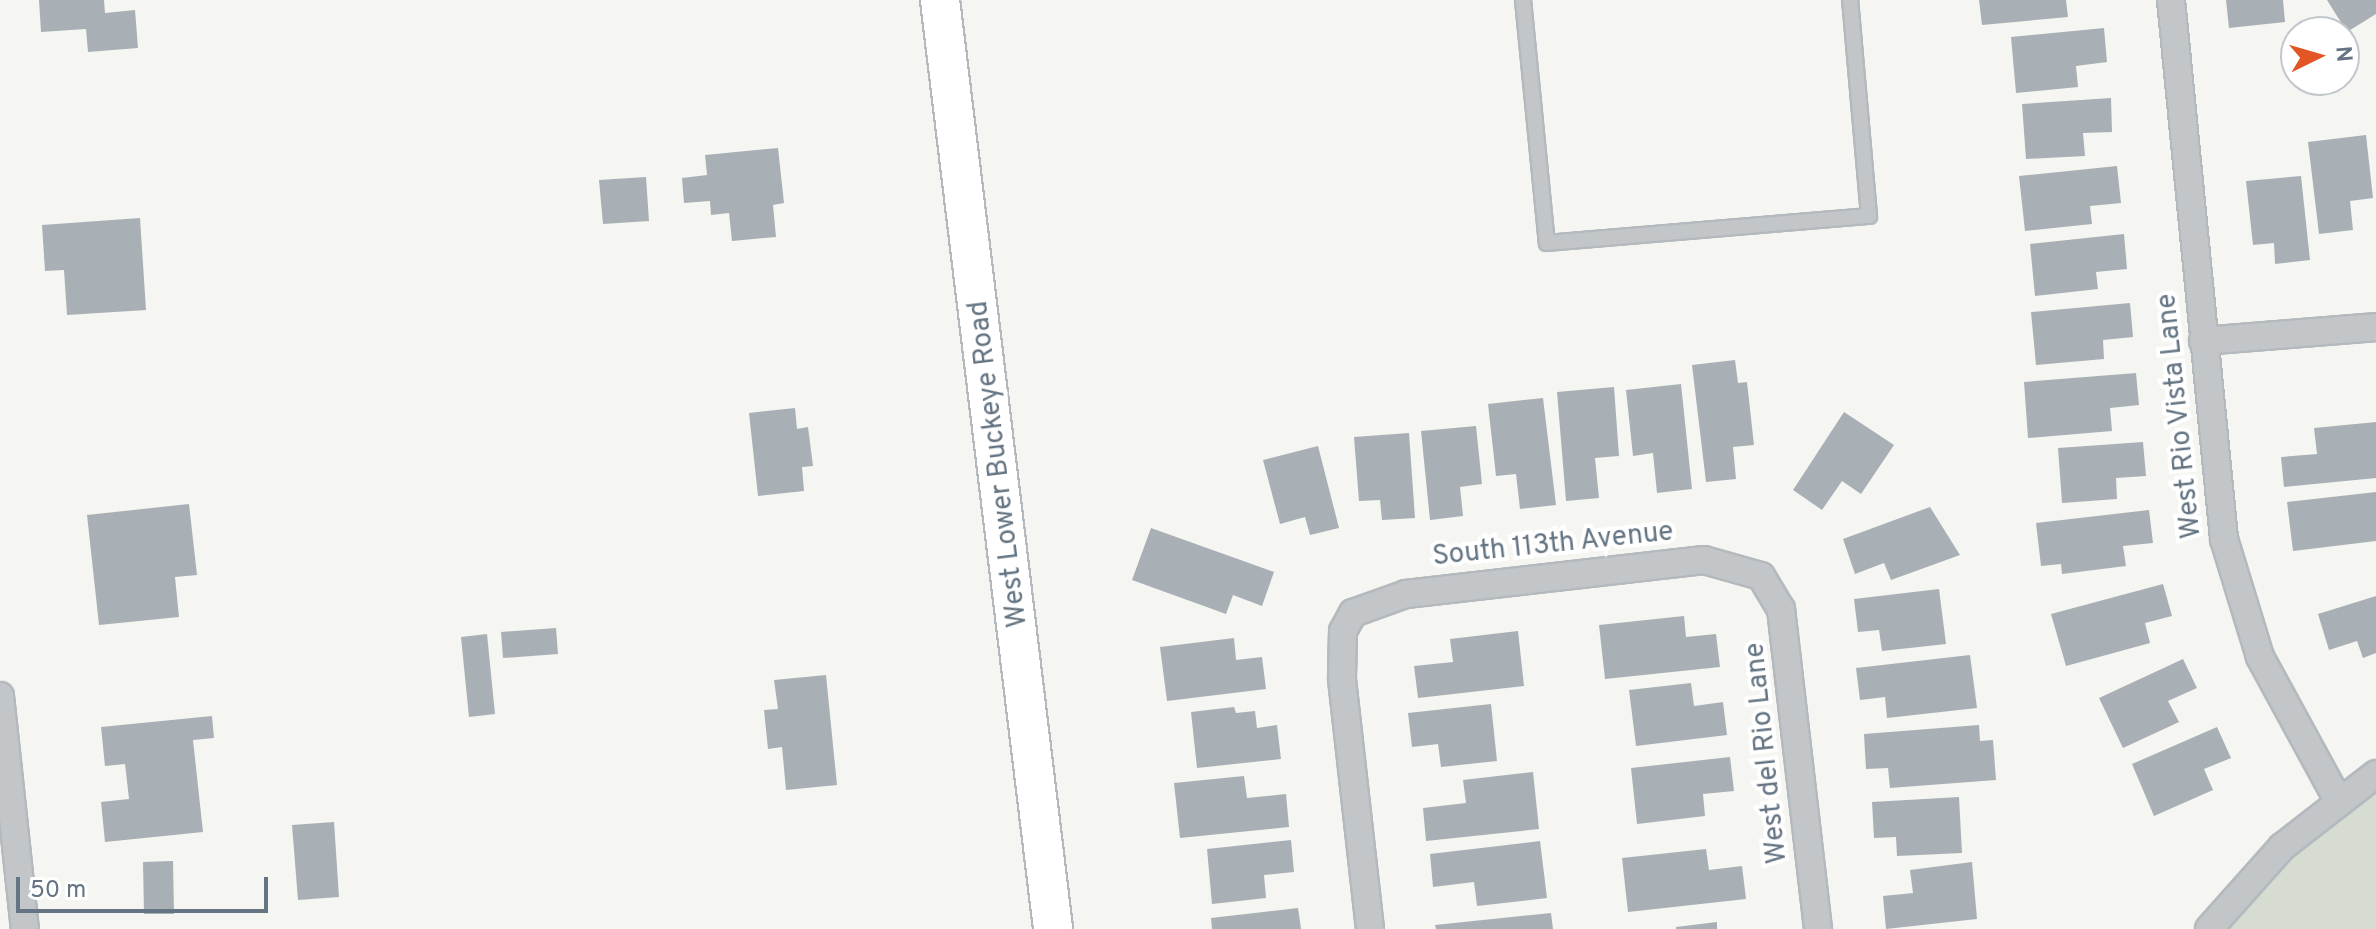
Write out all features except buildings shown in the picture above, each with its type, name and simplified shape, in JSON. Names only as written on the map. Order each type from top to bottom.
[{"type":"main road","name":"West Lower Buckeye Road","points":[[940,0],[1053,929]]},
{"type":"street","name":"West Rio Vista Lane","points":[[2171,0],[2203,341],[2233,578],[2277,694],[2338,800]]},
{"type":"street","points":[[2203,341],[2376,327]]},
{"type":"street","name":"South 113th Avenue","points":[[1370,929],[1342,678],[1343,631],[1353,613],[1406,594],[1704,560],[1761,576]]},
{"type":"street","name":"West del Rio Lane","points":[[1761,576],[1786,627],[1818,929]]},
{"type":"street","points":[[0,696],[25,929]]},
{"type":"street","points":[[2209,929],[2272,856],[2338,800],[2376,774]]},
{"type":"lane","points":[[1523,0],[1547,243],[1869,216],[1850,0]]},
{"type":"shaded area","points":[[2376,774],[2376,929],[2209,929]]}]
